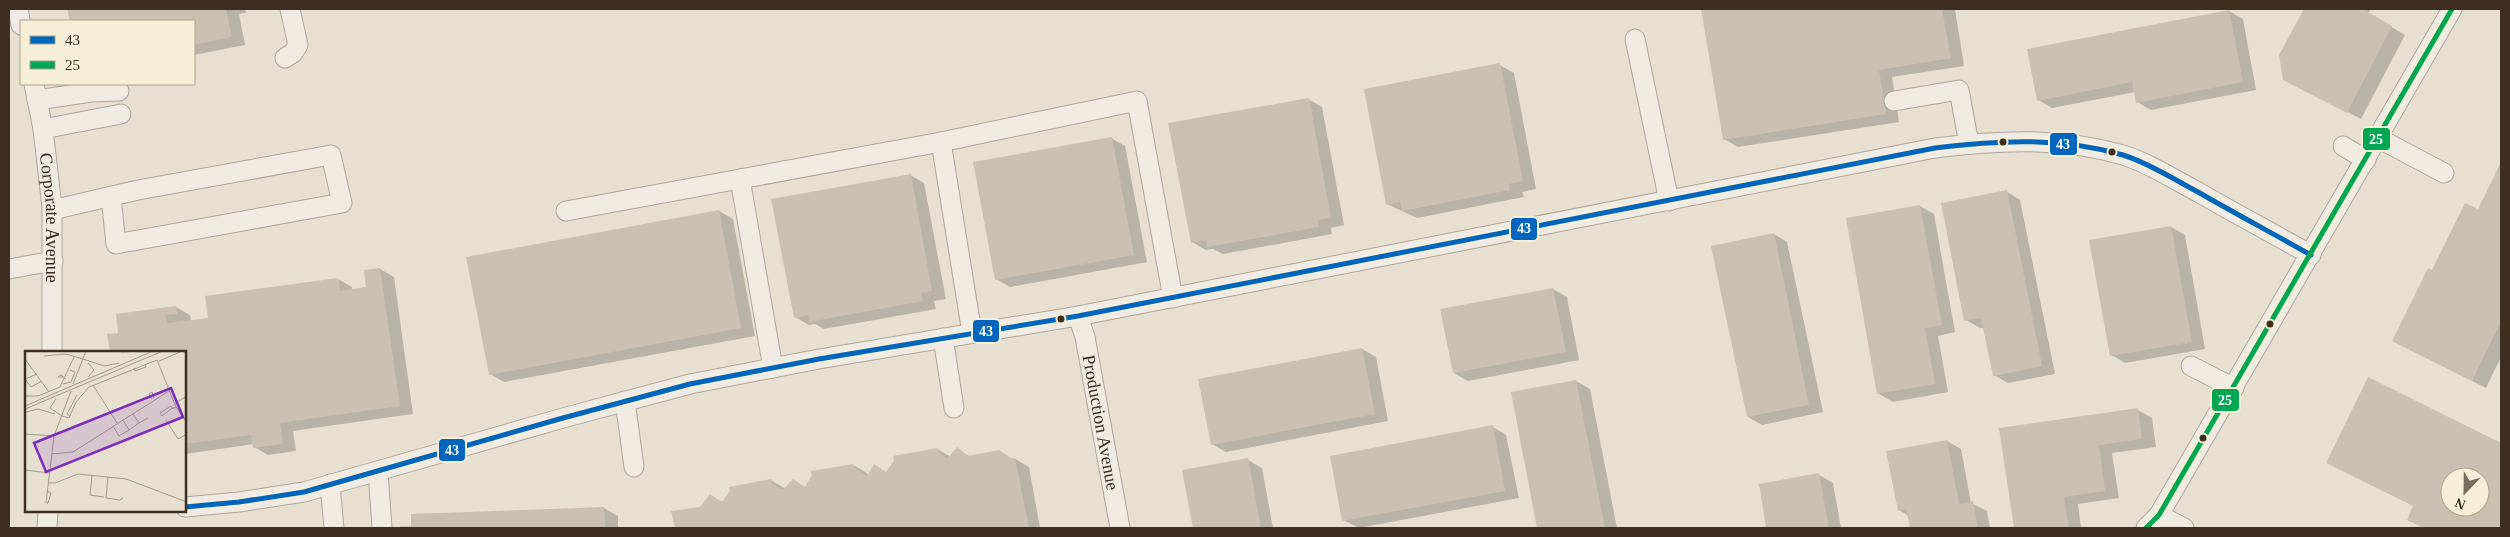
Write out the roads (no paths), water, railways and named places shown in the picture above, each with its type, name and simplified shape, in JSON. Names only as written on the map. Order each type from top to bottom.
[{"type":"street","points":[[286,58],[293,53],[298,45],[290,9]]},
{"type":"street","points":[[2184,528],[2153,522],[2234,388],[2452,9]]},
{"type":"street","points":[[1635,39],[1669,201]]},
{"type":"street","points":[[1894,101],[1959,90],[1969,144]]},
{"type":"street","points":[[36,92],[119,91]]},
{"type":"street","name":"Corporate Avenue","points":[[36,92],[43,129],[52,210],[52,351]]},
{"type":"street","points":[[566,211],[941,142],[1137,101],[1173,298]]},
{"type":"street","points":[[43,129],[121,114]]},
{"type":"street","points":[[2378,138],[2444,173]]},
{"type":"street","points":[[186,507],[239,502],[304,492],[690,384],[943,338],[1078,316],[1935,148],[2000,140],[2059,142],[2125,156],[2182,183],[2311,255]]},
{"type":"street","points":[[941,142],[972,333]]},
{"type":"street","points":[[2343,146],[2366,160]]},
{"type":"street","points":[[52,210],[111,197],[331,155],[342,203],[116,244],[111,197]]},
{"type":"street","points":[[740,179],[773,368]]},
{"type":"street","points":[[9,269],[52,261]]},
{"type":"street","name":"Production Avenue","points":[[1078,316],[1085,338],[1120,528]]},
{"type":"street","points":[[943,338],[954,408]]},
{"type":"street","points":[[2191,366],[2234,388]]},
{"type":"street","points":[[625,401],[634,467]]},
{"type":"street","points":[[378,471],[382,528]]},
{"type":"street","points":[[330,484],[334,528]]},
{"type":"street","points":[[48,512],[48,528]]}]
